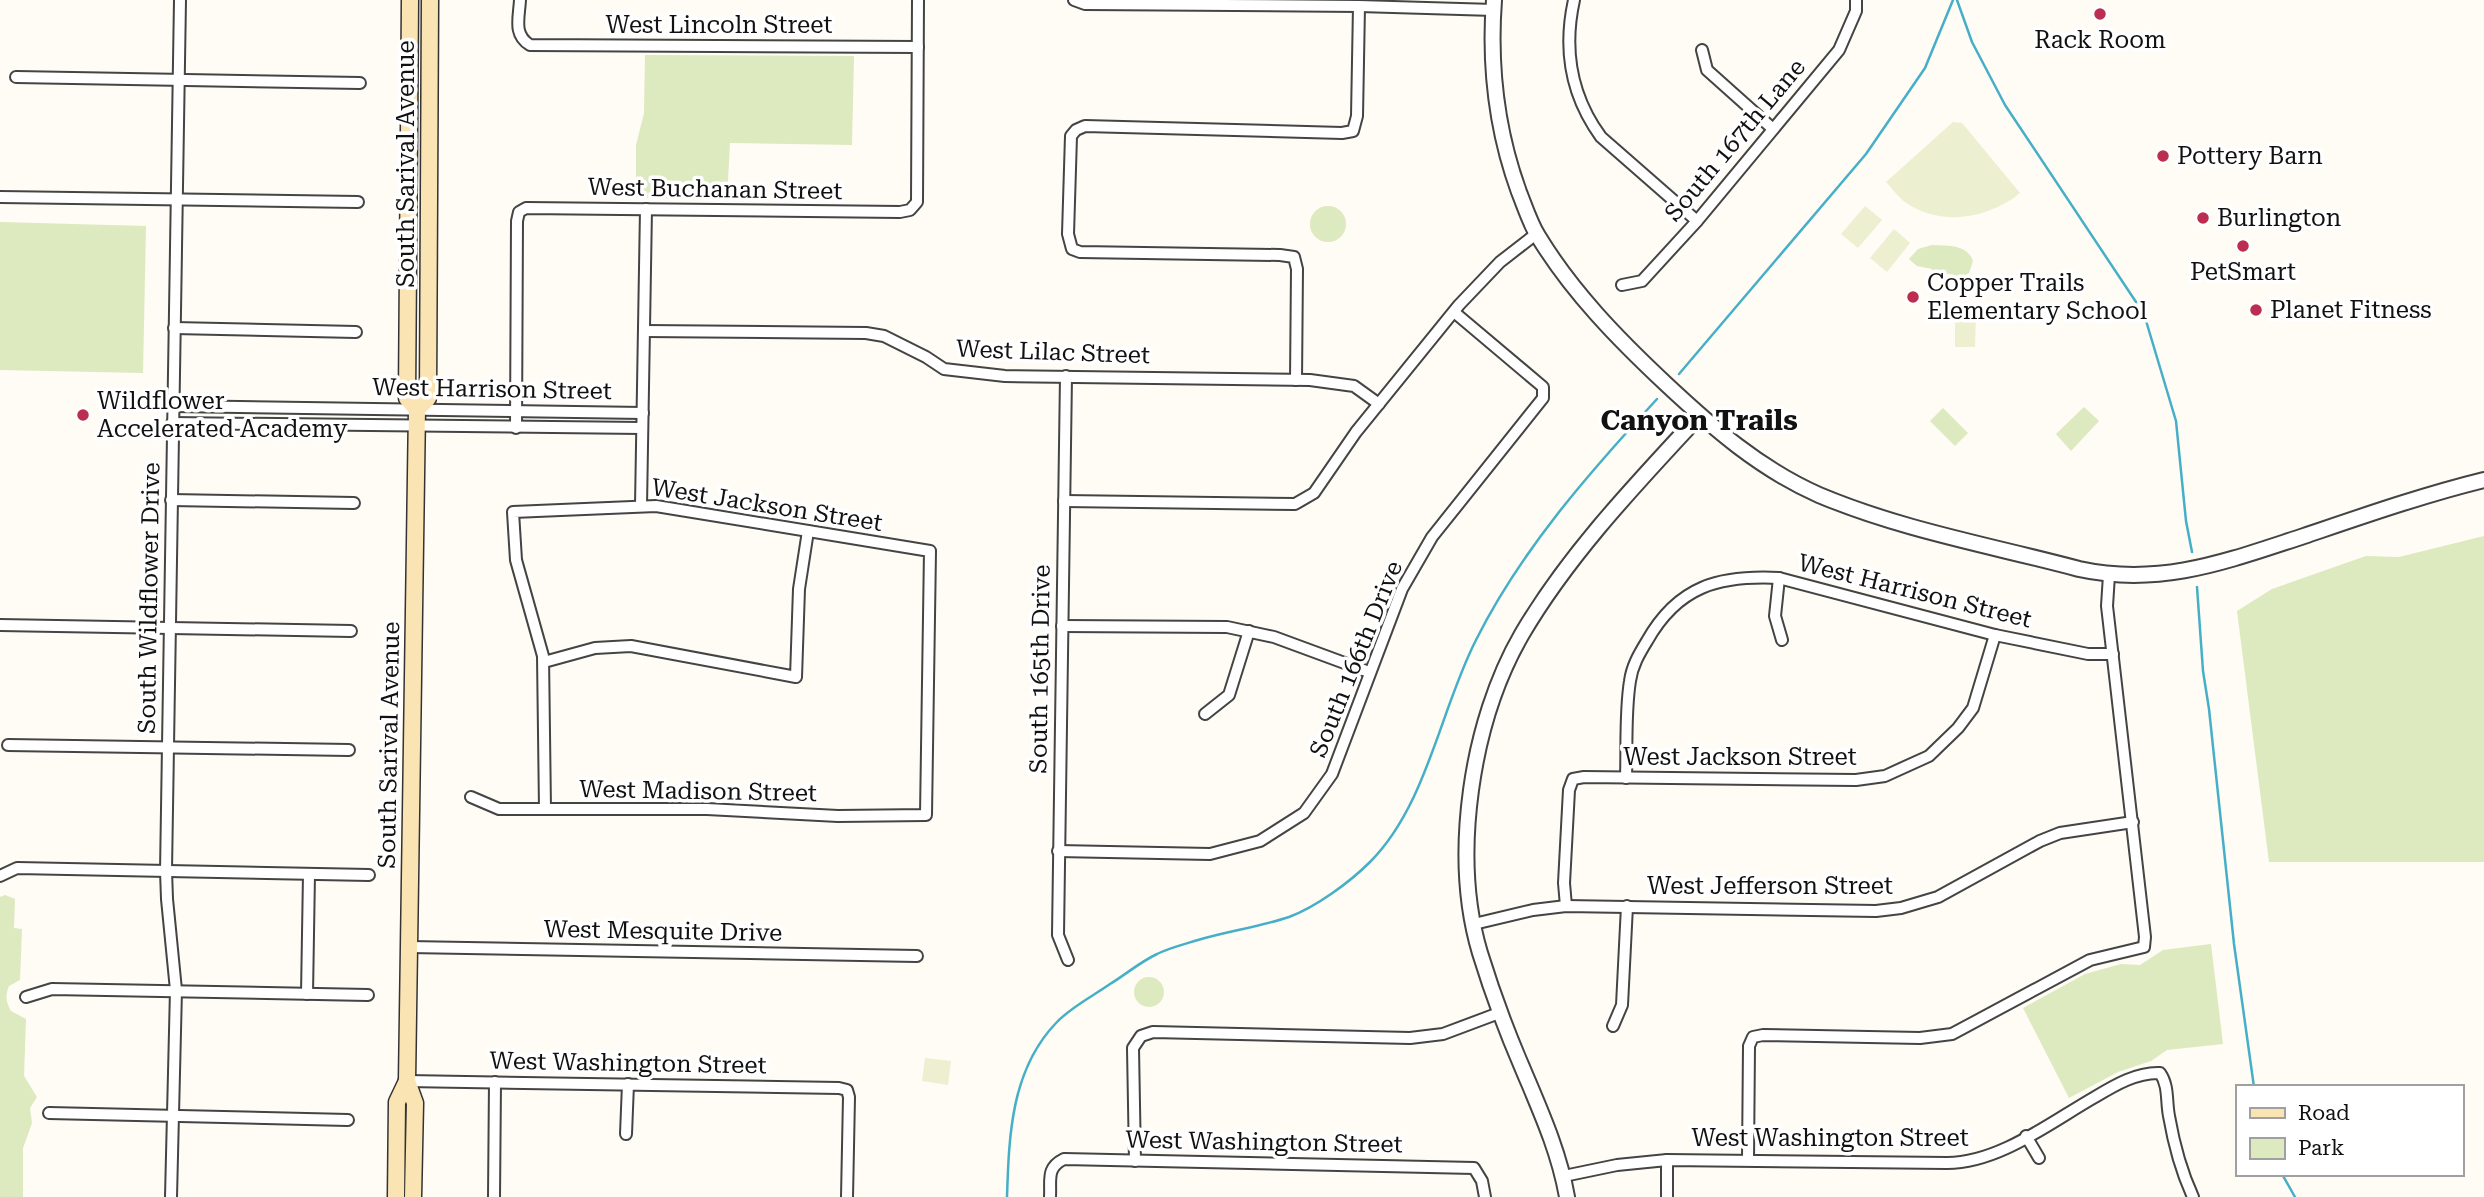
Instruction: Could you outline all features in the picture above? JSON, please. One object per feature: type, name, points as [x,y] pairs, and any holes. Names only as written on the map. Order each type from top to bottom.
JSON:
[{"type":"main road","name":"South Sarival Avenue","points":[[410,0],[407,398],[417,409],[417,428],[407,1081],[415,1103],[414,1197]]},
{"type":"main road","name":"South Sarival Avenue","points":[[417,409],[428,398],[430,0]]},
{"type":"main road","name":"South Sarival Avenue","points":[[396,1197],[397,1102],[407,1081]]},
{"type":"street","name":"South Wildflower Drive","points":[[171,1197],[176,990],[166,871],[180,0]]},
{"type":"street","name":"West Lincoln Street","points":[[520,0],[518,34],[530,45],[918,47]]},
{"type":"street","points":[[918,0],[918,47]]},
{"type":"street","points":[[1574,0],[1569,57],[1578,97],[1590,121],[1601,137],[1697,221]]},
{"type":"street","name":"South 167th Lane","points":[[1622,285],[1643,281],[1697,221],[1839,50],[1856,11],[1856,0]]},
{"type":"street","points":[[1074,1],[1359,6],[1494,5],[1492,60],[1502,134],[1518,188],[1536,234],[1593,311],[1699,416],[1759,462],[1817,494],[1851,507],[1979,543],[2109,575],[2155,575],[2194,569],[2484,480]]},
{"type":"street","points":[[1296,380],[1297,269],[1294,257],[1080,252],[1072,249],[1068,234],[1071,136],[1076,130],[1086,126],[1342,133],[1353,131],[1357,116],[1359,6]]},
{"type":"street","name":"West Buchanan Street","points":[[516,411],[519,212],[526,208],[900,212],[910,209],[917,202],[918,47]]},
{"type":"street","points":[[1702,50],[1707,70],[1773,129]]},
{"type":"street","points":[[16,77],[360,83]]},
{"type":"street","points":[[0,197],[358,202]]},
{"type":"street","points":[[641,506],[646,209]]},
{"type":"street","points":[[1064,501],[1295,504],[1314,492],[1356,432],[1454,312],[1500,262],[1536,234]]},
{"type":"street","name":"South 166th Drive","points":[[1058,850],[1210,854],[1260,841],[1304,813],[1332,774],[1402,589],[1432,537],[1543,398],[1544,387],[1454,312]]},
{"type":"street","points":[[174,328],[356,332]]},
{"type":"street","name":"West Lilac Street","points":[[645,331],[866,333],[884,336],[944,369],[1004,376],[1296,380],[1354,386],[1379,404]]},
{"type":"street","name":"South 165th Drive","points":[[1066,376],[1058,935],[1068,960]]},
{"type":"street","name":"West Harrison Street","points":[[173,406],[643,412]]},
{"type":"street","points":[[516,411],[516,428]]},
{"type":"street","points":[[1567,1197],[1555,1145],[1499,1013],[1479,949],[1468,883],[1467,846],[1473,778],[1490,709],[1520,637],[1539,606],[1589,541],[1699,416]]},
{"type":"street","name":"West Harrison Street","points":[[172,423],[417,428],[642,428]]},
{"type":"street","points":[[171,499],[354,503]]},
{"type":"street","name":"West Jackson Street","points":[[544,662],[516,560],[513,512],[656,506],[930,551],[926,815]]},
{"type":"street","points":[[545,809],[544,662],[595,648],[631,646],[796,677],[799,589],[808,531]]},
{"type":"street","points":[[1748,1159],[1749,1046],[1753,1037],[1920,1038],[1952,1034],[2090,960],[2144,947],[2133,822],[2107,606],[2109,575]]},
{"type":"street","name":"West Harrison Street","points":[[1626,778],[1628,697],[1633,666],[1666,613],[1706,585],[1744,576],[1779,578],[1995,635],[2088,654],[2113,654]]},
{"type":"street","points":[[1779,578],[1775,616],[1782,640]]},
{"type":"street","points":[[0,625],[351,631]]},
{"type":"street","points":[[1062,626],[1227,627],[1274,638],[1369,672]]},
{"type":"street","points":[[1205,714],[1229,695],[1249,631]]},
{"type":"street","name":"West Jackson Street","points":[[1566,906],[1564,883],[1569,790],[1573,779],[1856,780],[1885,776],[1929,756],[1958,728],[1973,708],[1995,635]]},
{"type":"street","points":[[8,744],[349,750]]},
{"type":"street","name":"West Madison Street","points":[[471,797],[499,809],[707,809],[838,816],[926,815]]},
{"type":"street","name":"West Jefferson Street","points":[[1474,924],[1533,910],[1566,906],[1877,911],[1901,908],[1938,897],[2040,841],[2060,834],[2133,822]]},
{"type":"street","points":[[0,876],[17,867],[369,876]]},
{"type":"street","points":[[307,994],[309,874]]},
{"type":"street","points":[[1613,1026],[1622,1005],[1627,906]]},
{"type":"street","name":"West Mesquite Drive","points":[[409,947],[917,956]]},
{"type":"street","points":[[26,997],[52,989],[368,995]]},
{"type":"street","points":[[1135,1161],[1133,1048],[1140,1036],[1153,1032],[1410,1038],[1443,1034],[1499,1013]]},
{"type":"street","name":"West Washington Street","points":[[1563,1176],[1617,1165],[1667,1160],[1956,1163],[1993,1155],[2113,1086],[2148,1073],[2161,1073],[2166,1083],[2175,1148],[2193,1197]]},
{"type":"street","name":"West Washington Street","points":[[407,1081],[839,1088],[846,1090],[849,1097],[847,1197]]},
{"type":"street","points":[[494,1197],[495,1082]]},
{"type":"street","points":[[626,1134],[628,1084]]},
{"type":"street","points":[[49,1113],[348,1120]]},
{"type":"street","points":[[2026,1136],[2039,1158]]},
{"type":"street","name":"West Washington Street","points":[[1050,1197],[1051,1171],[1054,1164],[1064,1159],[1474,1168],[1482,1181],[1485,1197]]},
{"type":"street","points":[[1667,1160],[1667,1197]]},
{"type":"green space","points":[[645,55],[854,56],[852,145],[730,143],[727,199],[636,198],[636,145],[644,113]]},
{"type":"green space","points":[[1953,122],[1962,123],[2020,193],[1993,209],[1964,217],[1933,215],[1919,210],[1897,195],[1886,182]]},
{"type":"green space","points":[[1328,206],[1341,211],[1346,224],[1341,237],[1328,242],[1315,237],[1310,224],[1315,211]]},
{"type":"green space","points":[[1865,206],[1882,220],[1858,248],[1841,234]]},
{"type":"green space","points":[[0,222],[146,226],[143,373],[0,370]]},
{"type":"green space","points":[[1894,229],[1910,243],[1887,272],[1870,258]]},
{"type":"green space","points":[[1932,245],[1956,247],[1966,251],[1973,261],[1969,273],[1962,277],[1940,272],[1933,274],[1932,269],[1917,266],[1909,259],[1918,249]]},
{"type":"green space","points":[[1955,313],[1976,314],[1975,347],[1955,347]]},
{"type":"green space","points":[[2084,407],[2099,421],[2071,451],[2056,434]]},
{"type":"green space","points":[[1943,408],[1968,433],[1955,446],[1930,421]]},
{"type":"green space","points":[[2484,536],[2484,862],[2269,862],[2237,611],[2272,589],[2366,556],[2399,557]]},
{"type":"green space","points":[[5,895],[15,899],[14,928],[22,929],[20,980],[9,986],[7,999],[11,1011],[26,1019],[24,1076],[37,1097],[30,1108],[32,1123],[23,1148],[23,1197],[0,1197],[0,897]]},
{"type":"green space","points":[[2211,944],[2223,1044],[2167,1050],[2151,1061],[2118,1072],[2069,1098],[2023,1008],[2085,974],[2121,964],[2140,965],[2163,950]]},
{"type":"green space","points":[[1149,977],[1160,981],[1164,992],[1160,1003],[1149,1007],[1138,1003],[1134,992],[1138,981]]},
{"type":"green space","points":[[925,1058],[951,1061],[948,1085],[922,1081]]},
{"type":"waterway","points":[[1679,374],[1866,154],[1925,68],[1953,0]]},
{"type":"waterway","points":[[1957,0],[1972,42],[2005,105],[2144,314],[2176,421],[2186,521],[2192,552]]},
{"type":"waterway","points":[[1007,1197],[1015,1104],[1030,1060],[1042,1040],[1069,1011],[1151,957],[1182,945],[1299,913],[1353,878],[1370,862],[1406,813],[1431,756],[1463,667],[1494,607],[1558,514],[1606,455],[1657,399]]},
{"type":"waterway","points":[[2197,587],[2203,671],[2234,944],[2254,1085]]},
{"type":"waterway","points":[[2283,1176],[2295,1197]]},
{"type":"place","name":"Rack Room","points":[[2100,14]]},
{"type":"place","name":"Pottery Barn","points":[[2163,156]]},
{"type":"place","name":"Burlington","points":[[2203,218]]},
{"type":"place","name":"PetSmart","points":[[2243,246]]},
{"type":"place","name":"Copper Trails Elementary School","points":[[1913,297]]},
{"type":"place","name":"Planet Fitness","points":[[2256,310]]},
{"type":"place","name":"Wildflower Accelerated Academy","points":[[83,415]]},
{"type":"district","name":"Canyon Trails","points":[[1699,420]]}]
